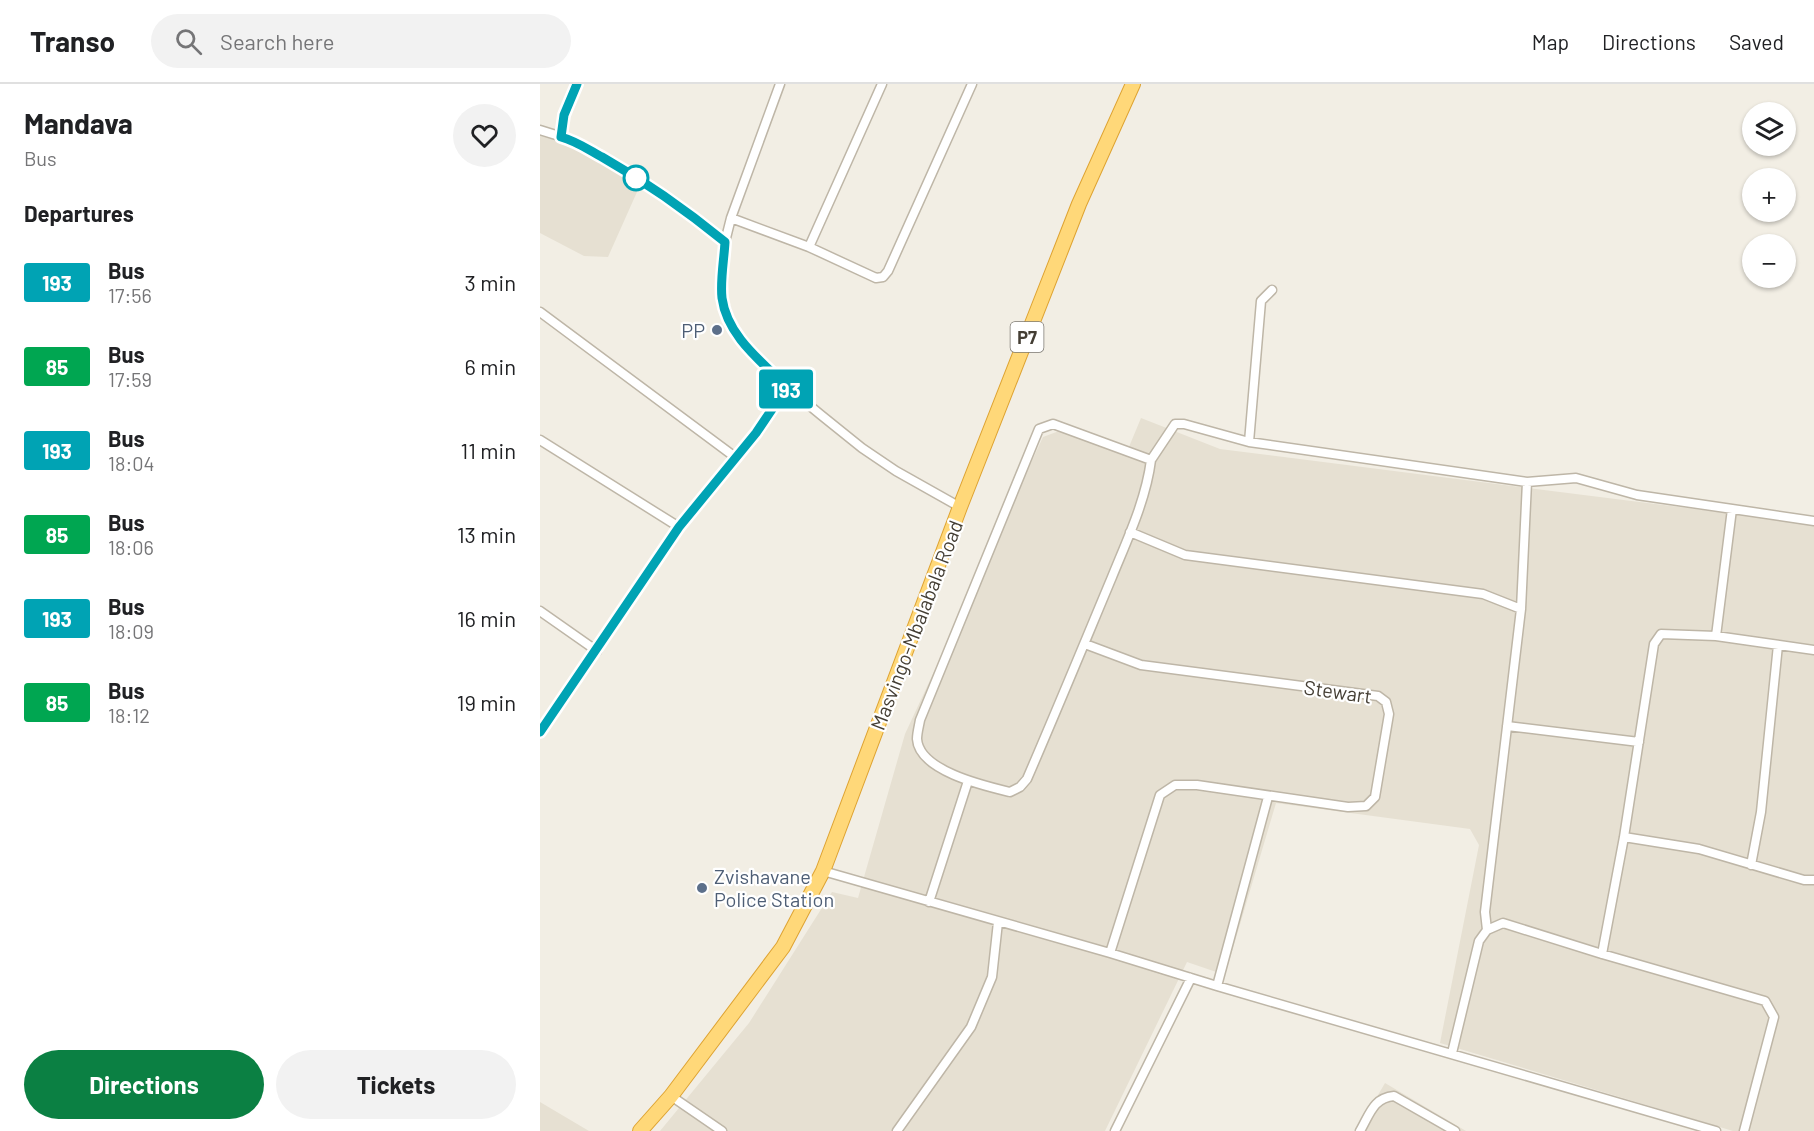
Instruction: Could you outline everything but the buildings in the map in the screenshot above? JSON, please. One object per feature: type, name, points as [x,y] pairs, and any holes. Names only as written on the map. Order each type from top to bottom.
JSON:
[{"type":"highway","name":"Masvingo-Mbalabala Road","points":[[640,1131],[671,1096],[783,947],[823,871],[960,507],[1078,204],[1133,84]]},
{"type":"street","points":[[561,137],[564,115],[577,84]]},
{"type":"street","points":[[780,84],[731,218],[725,242],[722,298],[728,316],[738,337],[787,387],[862,448],[896,471],[960,507]]},
{"type":"street","points":[[809,247],[882,84]]},
{"type":"street","points":[[731,218],[809,247],[876,278],[884,277],[972,84]]},
{"type":"street","points":[[540,130],[572,140],[624,170],[692,215],[725,242]]},
{"type":"street","points":[[1249,442],[1261,301],[1272,290]]},
{"type":"street","points":[[540,312],[735,457]]},
{"type":"street","points":[[540,732],[679,527],[756,433],[787,387]]},
{"type":"street","points":[[1151,460],[1053,424],[1039,429],[920,720],[917,741],[927,760],[968,781],[1010,792],[1020,787],[1027,779],[1130,532],[1149,474],[1151,460],[1175,424],[1184,424],[1249,442],[1527,482],[1576,478],[1637,495],[1814,521]]},
{"type":"street","points":[[540,440],[679,527]]},
{"type":"street","points":[[1487,930],[1485,912],[1521,609],[1527,482]]},
{"type":"street","points":[[1716,636],[1732,509]]},
{"type":"street","points":[[1130,532],[1185,555],[1484,594],[1521,609]]},
{"type":"street","points":[[540,610],[597,651]]},
{"type":"street","points":[[1602,954],[1624,837],[1654,644],[1661,634],[1716,636],[1814,650]]},
{"type":"street","name":"Stewart","points":[[1085,644],[1141,666],[1378,696],[1386,702],[1389,714],[1375,797],[1366,806],[1348,807],[1268,797]]},
{"type":"street","points":[[1751,865],[1761,812],[1778,645]]},
{"type":"street","points":[[1507,726],[1639,742]]},
{"type":"street","points":[[929,902],[968,781]]},
{"type":"street","points":[[1110,952],[1160,795],[1175,785],[1197,786],[1268,797],[1217,986]]},
{"type":"street","points":[[1624,837],[1699,849],[1804,880],[1814,880]]},
{"type":"street","points":[[823,871],[1110,952],[1217,986],[1716,1131]]},
{"type":"street","points":[[897,1131],[971,1027],[992,977],[998,922]]},
{"type":"street","points":[[1452,1053],[1479,941],[1487,930],[1503,923],[1765,1001],[1774,1017],[1744,1131]]},
{"type":"street","points":[[1115,1131],[1191,978]]},
{"type":"street","points":[[671,1096],[722,1131]]},
{"type":"street","points":[[1360,1131],[1376,1103],[1383,1097],[1394,1096],[1450,1130]]},
{"type":"shaded area","points":[[540,131],[641,183],[608,257],[584,256],[540,233]]},
{"type":"shaded area","points":[[1141,418],[1220,449],[1814,524],[1814,1131],[1733,1131],[1440,1043],[1479,845],[1470,829],[1276,803],[1225,975],[1187,962],[1105,1131],[660,1131],[749,1023],[832,892],[858,898],[905,734],[1043,437],[1059,431],[1126,454]]},
{"type":"shaded area","points":[[1385,1083],[1466,1131],[1357,1131]]},
{"type":"shaded area","points":[[540,1102],[589,1131],[540,1131]]},
{"type":"bus line","name":"193","points":[[540,732],[679,527],[756,433],[787,387],[738,337],[728,316],[722,298],[725,242],[692,215],[624,170],[572,140],[561,137],[564,115],[577,84]]},
{"type":"place","name":"PP","points":[[717,330]]},
{"type":"place","name":"Zvishavane Police Station","points":[[702,888]]}]
